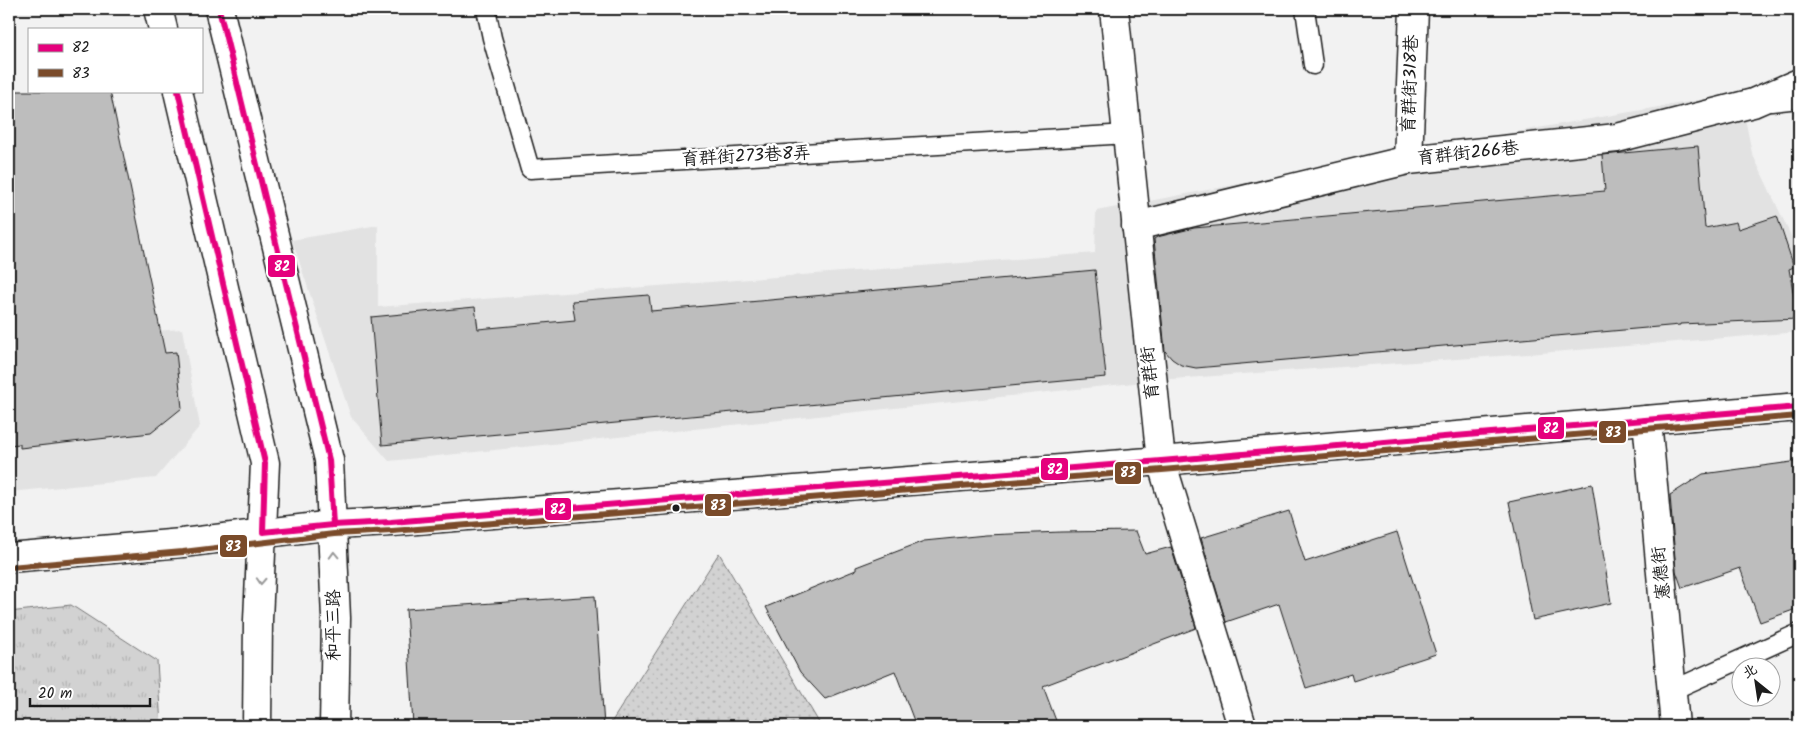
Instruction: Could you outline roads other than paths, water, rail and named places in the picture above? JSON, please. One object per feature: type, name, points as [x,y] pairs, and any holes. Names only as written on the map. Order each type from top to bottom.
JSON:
[{"type":"street","points":[[158,9],[163,28]]},
{"type":"street","name":"和平三路","points":[[219,9],[329,460],[336,618],[334,726]]},
{"type":"street","name":"育群街","points":[[1114,9],[1160,461],[1242,726]]},
{"type":"street","name":"育群街318巷","points":[[1408,160],[1414,9]]},
{"type":"street","name":"育群街266巷","points":[[1136,226],[1408,160],[1617,138],[1753,103],[1799,83]]},
{"type":"street","points":[[178,92],[266,463],[264,532],[258,620],[257,726]]},
{"type":"street","points":[[9,558],[182,543],[333,525],[1160,461],[1799,407]]},
{"type":"street","name":"憲德街","points":[[1647,420],[1675,726]]},
{"type":"lane","name":"育群街273巷8弄","points":[[486,9],[492,38],[530,169],[1128,134]]},
{"type":"lane","points":[[1305,9],[1313,65]]},
{"type":"lane","points":[[1753,103],[1799,100]]},
{"type":"lane","points":[[1673,690],[1799,633]]}]
